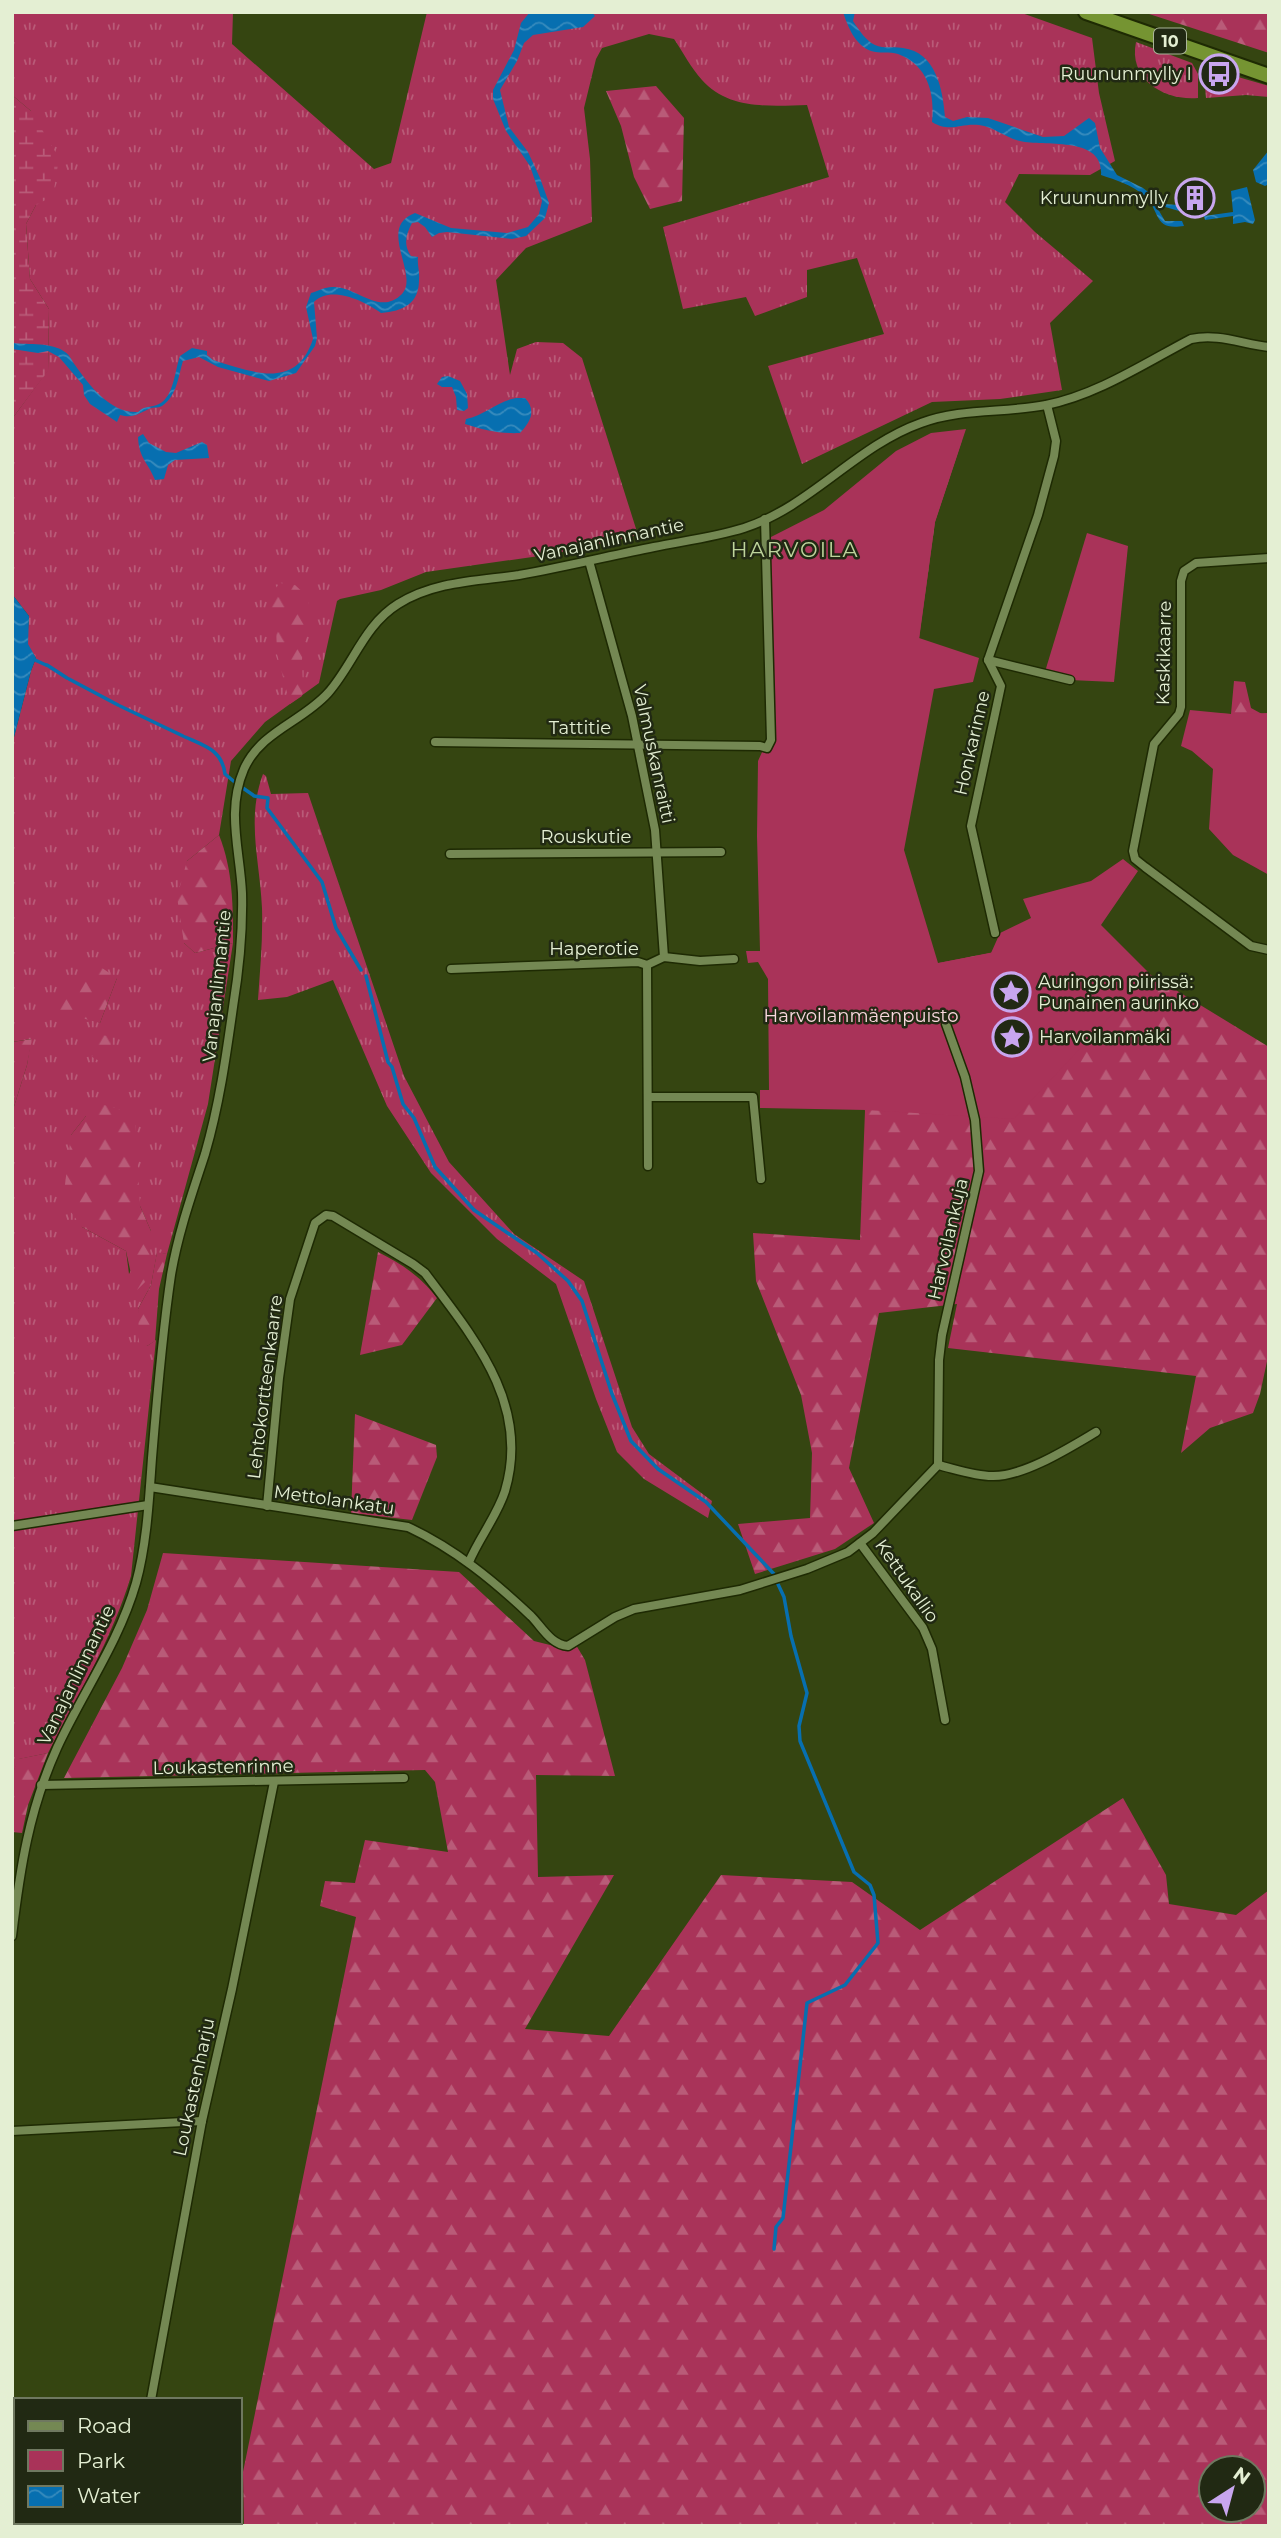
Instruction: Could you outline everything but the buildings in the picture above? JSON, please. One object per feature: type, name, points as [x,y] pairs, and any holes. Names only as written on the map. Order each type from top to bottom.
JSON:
[{"type":"highway","name":"10","points":[[1086,12],[1264,73]]},
{"type":"street","name":"Vanajanlinnantie","points":[[12,1936],[27,1832],[41,1785],[61,1740],[119,1631],[138,1574],[148,1505],[164,1328],[172,1271],[217,1105],[236,986],[242,892],[234,831],[234,800],[244,768],[255,750],[268,737],[326,696],[375,623],[400,602],[430,588],[522,574],[748,527],[795,502],[891,437],[918,424],[943,416],[1047,405],[1087,393],[1191,339],[1219,337],[1251,345],[1269,353]]},
{"type":"street","name":"Vanajanlinnantie","points":[[1251,345],[1269,346]]},
{"type":"street","points":[[1047,405],[1056,441],[1054,456],[1038,515],[988,660],[1070,680]]},
{"type":"street","name":"Tattitie","points":[[435,743],[767,748],[771,740],[765,519]]},
{"type":"street","name":"Kaskikaarre","points":[[1269,558],[1196,563],[1184,571],[1181,582],[1181,707],[1179,715],[1154,744],[1133,852],[1135,859],[1144,867],[1251,946],[1269,950]]},
{"type":"street","name":"Valmuskanraitti","points":[[589,561],[638,744],[657,853],[664,957]]},
{"type":"street","name":"Honkarinne","points":[[988,660],[1001,686],[971,826],[995,933]]},
{"type":"street","name":"Rouskutie","points":[[450,854],[721,852]]},
{"type":"street","name":"Haperotie","points":[[451,969],[579,963],[638,962],[647,965],[664,957],[700,961],[734,959]]},
{"type":"street","points":[[647,965],[648,1166]]},
{"type":"street","name":"Harvoilankuja","points":[[938,1465],[939,1360],[942,1335],[979,1171],[975,1120],[965,1077],[946,1024]]},
{"type":"street","points":[[649,1097],[753,1097],[761,1179]]},
{"type":"street","name":"Lehtokortteenkaarre","points":[[267,1506],[279,1378],[290,1299],[315,1223],[326,1215],[332,1216],[425,1273],[487,1359],[498,1382],[509,1424],[506,1483],[494,1514],[469,1562]]},
{"type":"street","points":[[860,1543],[873,1533],[938,1465],[991,1476],[1008,1474],[1053,1458],[1096,1432]]},
{"type":"street","name":"Mettolankatu","points":[[149,1487],[408,1527],[432,1538],[469,1562],[516,1602],[559,1645],[574,1643],[615,1617],[634,1609],[740,1590],[807,1569],[848,1552],[860,1543]]},
{"type":"street","points":[[12,1526],[148,1505]]},
{"type":"street","name":"Kettukallio","points":[[860,1543],[923,1628],[932,1649],[945,1720]]},
{"type":"street","name":"Loukastenrinne","points":[[41,1785],[404,1778]]},
{"type":"street","name":"Loukastenharju","points":[[150,2398],[202,2121],[274,1782]]},
{"type":"street","points":[[12,2131],[202,2121]]},
{"type":"green space","points":[[12,12],[233,12],[232,44],[374,169],[391,163],[427,12],[1019,12],[1092,38],[1099,93],[1115,161],[1090,175],[1019,174],[1005,202],[1035,232],[1093,281],[1050,323],[1062,390],[1000,399],[932,402],[802,464],[768,366],[884,334],[857,258],[807,270],[807,297],[755,316],[746,297],[683,309],[663,227],[829,177],[807,105],[751,104],[724,97],[702,80],[674,39],[649,34],[602,48],[596,59],[584,108],[590,159],[592,222],[526,248],[496,280],[510,375],[517,349],[536,342],[563,343],[582,358],[638,535],[553,554],[426,572],[381,590],[340,599],[337,601],[319,683],[265,722],[231,761],[219,835],[187,861],[184,943],[195,953],[233,943],[208,1104],[167,1254],[157,1253],[151,1285],[138,1309],[147,1346],[156,1340],[131,1576],[104,1644],[48,1753],[19,1759],[12,1775],[12,1113],[27,1065],[31,1039],[12,1042],[12,745],[36,658],[27,644],[29,616],[12,594],[12,419],[48,370],[49,309],[30,279],[26,224],[36,205],[31,111],[12,95]],"holes":[[[117,978],[100,1023],[79,1010]],[[86,1116],[140,1206],[151,1231],[129,1274],[126,1251],[82,1227],[71,1135]]]},
{"type":"green space","points":[[1143,12],[1269,12],[1269,53]]},
{"type":"green space","points":[[1136,42],[1192,63],[1198,74],[1198,98],[1173,96],[1162,92],[1143,77],[1135,55]]},
{"type":"green space","points":[[1206,74],[1220,78],[1238,77],[1269,86],[1269,97],[1246,95],[1206,98]]},
{"type":"green space","points":[[656,86],[684,118],[682,201],[650,209],[634,177],[621,126],[606,91]]},
{"type":"green space","points":[[12,95],[31,111],[59,158],[53,196],[36,205],[26,224],[30,279],[49,309],[48,371],[12,419]]},
{"type":"green space","name":"Harvoilanmäenpuisto","points":[[966,429],[935,522],[919,638],[979,658],[973,682],[934,689],[904,850],[938,963],[991,953],[1000,933],[1031,918],[1023,899],[1091,881],[1123,859],[1138,871],[1101,925],[1150,974],[1014,1119],[866,1110],[760,1108],[760,1090],[769,1090],[768,979],[758,962],[748,963],[746,951],[760,951],[758,761],[763,750],[770,753],[775,739],[769,538],[824,510],[896,451],[931,433]]},
{"type":"green space","points":[[962,440],[935,522],[891,846],[924,966],[1084,934],[1269,1047],[1269,1352],[1253,1413],[1210,1428],[1181,1453],[1196,1376],[948,1348],[957,1304],[879,1313],[849,1468],[874,1523],[835,1549],[755,1574],[738,1524],[810,1518],[812,1453],[801,1395],[756,1281],[753,1233],[860,1240],[865,1111],[775,537]]},
{"type":"green space","points":[[1087,533],[1128,546],[1114,682],[1070,680],[1044,675]]},
{"type":"green space","points":[[280,583],[295,585],[309,598],[302,659],[303,691],[302,696],[290,704],[277,654],[276,625],[266,611],[270,595]]},
{"type":"green space","points":[[1234,681],[1245,682],[1251,708],[1262,714],[1267,723],[1211,713],[1231,714]]},
{"type":"green space","points":[[1190,710],[1231,714],[1269,713],[1269,875],[1233,855],[1209,829],[1213,769],[1192,751],[1181,746]]},
{"type":"green space","points":[[263,774],[271,794],[308,793],[404,1076],[449,1162],[514,1234],[584,1281],[632,1427],[649,1454],[712,1501],[708,1518],[644,1479],[617,1452],[556,1284],[497,1239],[431,1173],[387,1106],[333,980],[287,997],[258,1000],[262,908],[255,841],[255,808]]},
{"type":"green space","points":[[219,835],[230,875],[233,943],[195,953],[184,943],[177,897],[187,861]]},
{"type":"green space","points":[[99,966],[117,978],[100,1023],[53,1010],[57,993],[68,981]]},
{"type":"green space","points":[[101,1035],[109,1036],[114,1056],[105,1064],[92,1057],[94,1045]]},
{"type":"green space","points":[[32,1039],[27,1065],[12,1113],[12,1042]]},
{"type":"green space","points":[[98,1103],[135,1114],[140,1206],[151,1231],[149,1278],[135,1292],[126,1251],[82,1227],[63,1201],[71,1135],[86,1116],[90,1106]]},
{"type":"green space","points":[[157,1252],[167,1254],[159,1289],[155,1341],[147,1346],[139,1342],[138,1309],[151,1285]]},
{"type":"green space","points":[[378,1252],[410,1271],[437,1298],[402,1345],[360,1355]]},
{"type":"green space","points":[[355,1414],[436,1445],[437,1457],[412,1520],[351,1513]]},
{"type":"green space","points":[[163,1553],[459,1572],[534,1641],[562,1648],[576,1645],[585,1660],[615,1776],[536,1775],[538,1877],[614,1875],[525,2029],[609,2036],[721,1875],[852,1882],[920,1930],[1123,1798],[1166,1875],[1169,1904],[1236,1915],[1269,1890],[1269,2526],[244,2526],[243,2472],[356,1917],[320,1906],[325,1881],[355,1883],[365,1840],[448,1852],[435,1782],[425,1770],[64,1778],[122,1668],[147,1610]]},
{"type":"green space","points":[[48,1753],[28,1805],[22,1833],[12,1832],[12,1775],[18,1759]]},
{"type":"water","points":[[530,12],[592,12],[595,16],[583,27],[533,35],[524,43],[500,90],[509,127],[528,152],[549,203],[545,218],[526,236],[512,239],[447,232],[432,237],[418,222],[412,223],[406,244],[411,256],[418,257],[419,277],[416,295],[408,305],[381,313],[348,297],[321,297],[314,302],[317,338],[315,346],[296,373],[269,381],[218,367],[199,357],[183,361],[176,386],[167,402],[161,407],[151,408],[133,416],[120,415],[117,422],[90,404],[84,395],[83,385],[59,357],[48,351],[38,353],[12,349],[12,343],[47,345],[60,349],[102,397],[119,408],[138,412],[164,400],[171,389],[180,356],[192,348],[207,351],[207,355],[213,360],[257,372],[284,372],[296,366],[313,339],[306,307],[311,293],[329,287],[341,288],[385,302],[402,294],[406,286],[406,275],[398,240],[399,229],[404,220],[415,213],[451,228],[507,233],[528,227],[539,214],[542,201],[530,166],[506,131],[493,99],[493,90],[514,50],[521,23]]},
{"type":"water","points":[[843,12],[855,12],[853,21],[875,45],[903,48],[923,57],[930,64],[940,84],[945,117],[953,121],[967,117],[988,118],[1043,137],[1064,136],[1089,118],[1095,123],[1100,148],[1117,175],[1143,188],[1164,204],[1178,205],[1179,211],[1155,204],[1165,221],[1182,221],[1184,226],[1174,227],[1162,223],[1145,196],[1129,186],[1101,175],[1099,162],[1083,148],[1020,141],[979,125],[944,127],[932,122],[932,101],[923,73],[916,65],[898,54],[874,52],[865,48],[853,35]]},
{"type":"water","points":[[1269,150],[1269,184],[1265,186],[1256,182],[1253,170]]},
{"type":"water","points":[[1247,187],[1255,220],[1253,224],[1233,224],[1233,216],[1205,220],[1204,216],[1233,212],[1231,191]]},
{"type":"water","points":[[448,376],[460,381],[467,394],[468,408],[464,411],[457,410],[452,387],[437,384],[442,377]]},
{"type":"water","points":[[516,398],[525,398],[531,407],[529,421],[520,433],[492,431],[465,424],[466,419]]},
{"type":"water","points":[[143,434],[149,443],[166,452],[176,453],[202,442],[207,445],[209,458],[175,460],[168,465],[164,479],[155,480],[140,450],[138,437]]},
{"type":"water","points":[[12,594],[29,616],[28,644],[36,658],[12,745]]},
{"type":"waterway","points":[[35,660],[46,665]]},
{"type":"waterway","points":[[47,665],[67,678]]},
{"type":"waterway","points":[[69,679],[118,705]]},
{"type":"waterway","points":[[120,706],[183,736]]},
{"type":"waterway","points":[[185,737],[206,746],[216,754],[225,774],[237,784]]},
{"type":"waterway","points":[[240,786],[253,795]]},
{"type":"waterway","points":[[254,796],[268,798],[267,808],[322,882],[336,928],[361,970]]},
{"type":"waterway","points":[[366,976],[388,1062],[403,1104],[414,1118],[435,1167],[474,1210]]},
{"type":"waterway","points":[[474,1210],[537,1253],[568,1281],[582,1301],[612,1394],[631,1441],[658,1469],[706,1502],[774,1574]]},
{"type":"waterway","points":[[774,2249],[776,2227],[783,2218],[807,2003],[845,1985],[878,1943],[874,1895],[870,1885],[854,1872],[800,1741],[799,1726],[807,1693],[791,1636],[784,1597],[777,1582]]},
{"type":"place","name":"Ruununmylly I","points":[[1219,74]]},
{"type":"place","name":"Kruununmylly","points":[[1195,198]]},
{"type":"place","name":"Auringon piirissä: Punainen aurinko","points":[[1011,992]]},
{"type":"place","name":"Harvoilanmäki","points":[[1012,1037]]},
{"type":"district","name":"HARVOILA","points":[[795,549]]}]
